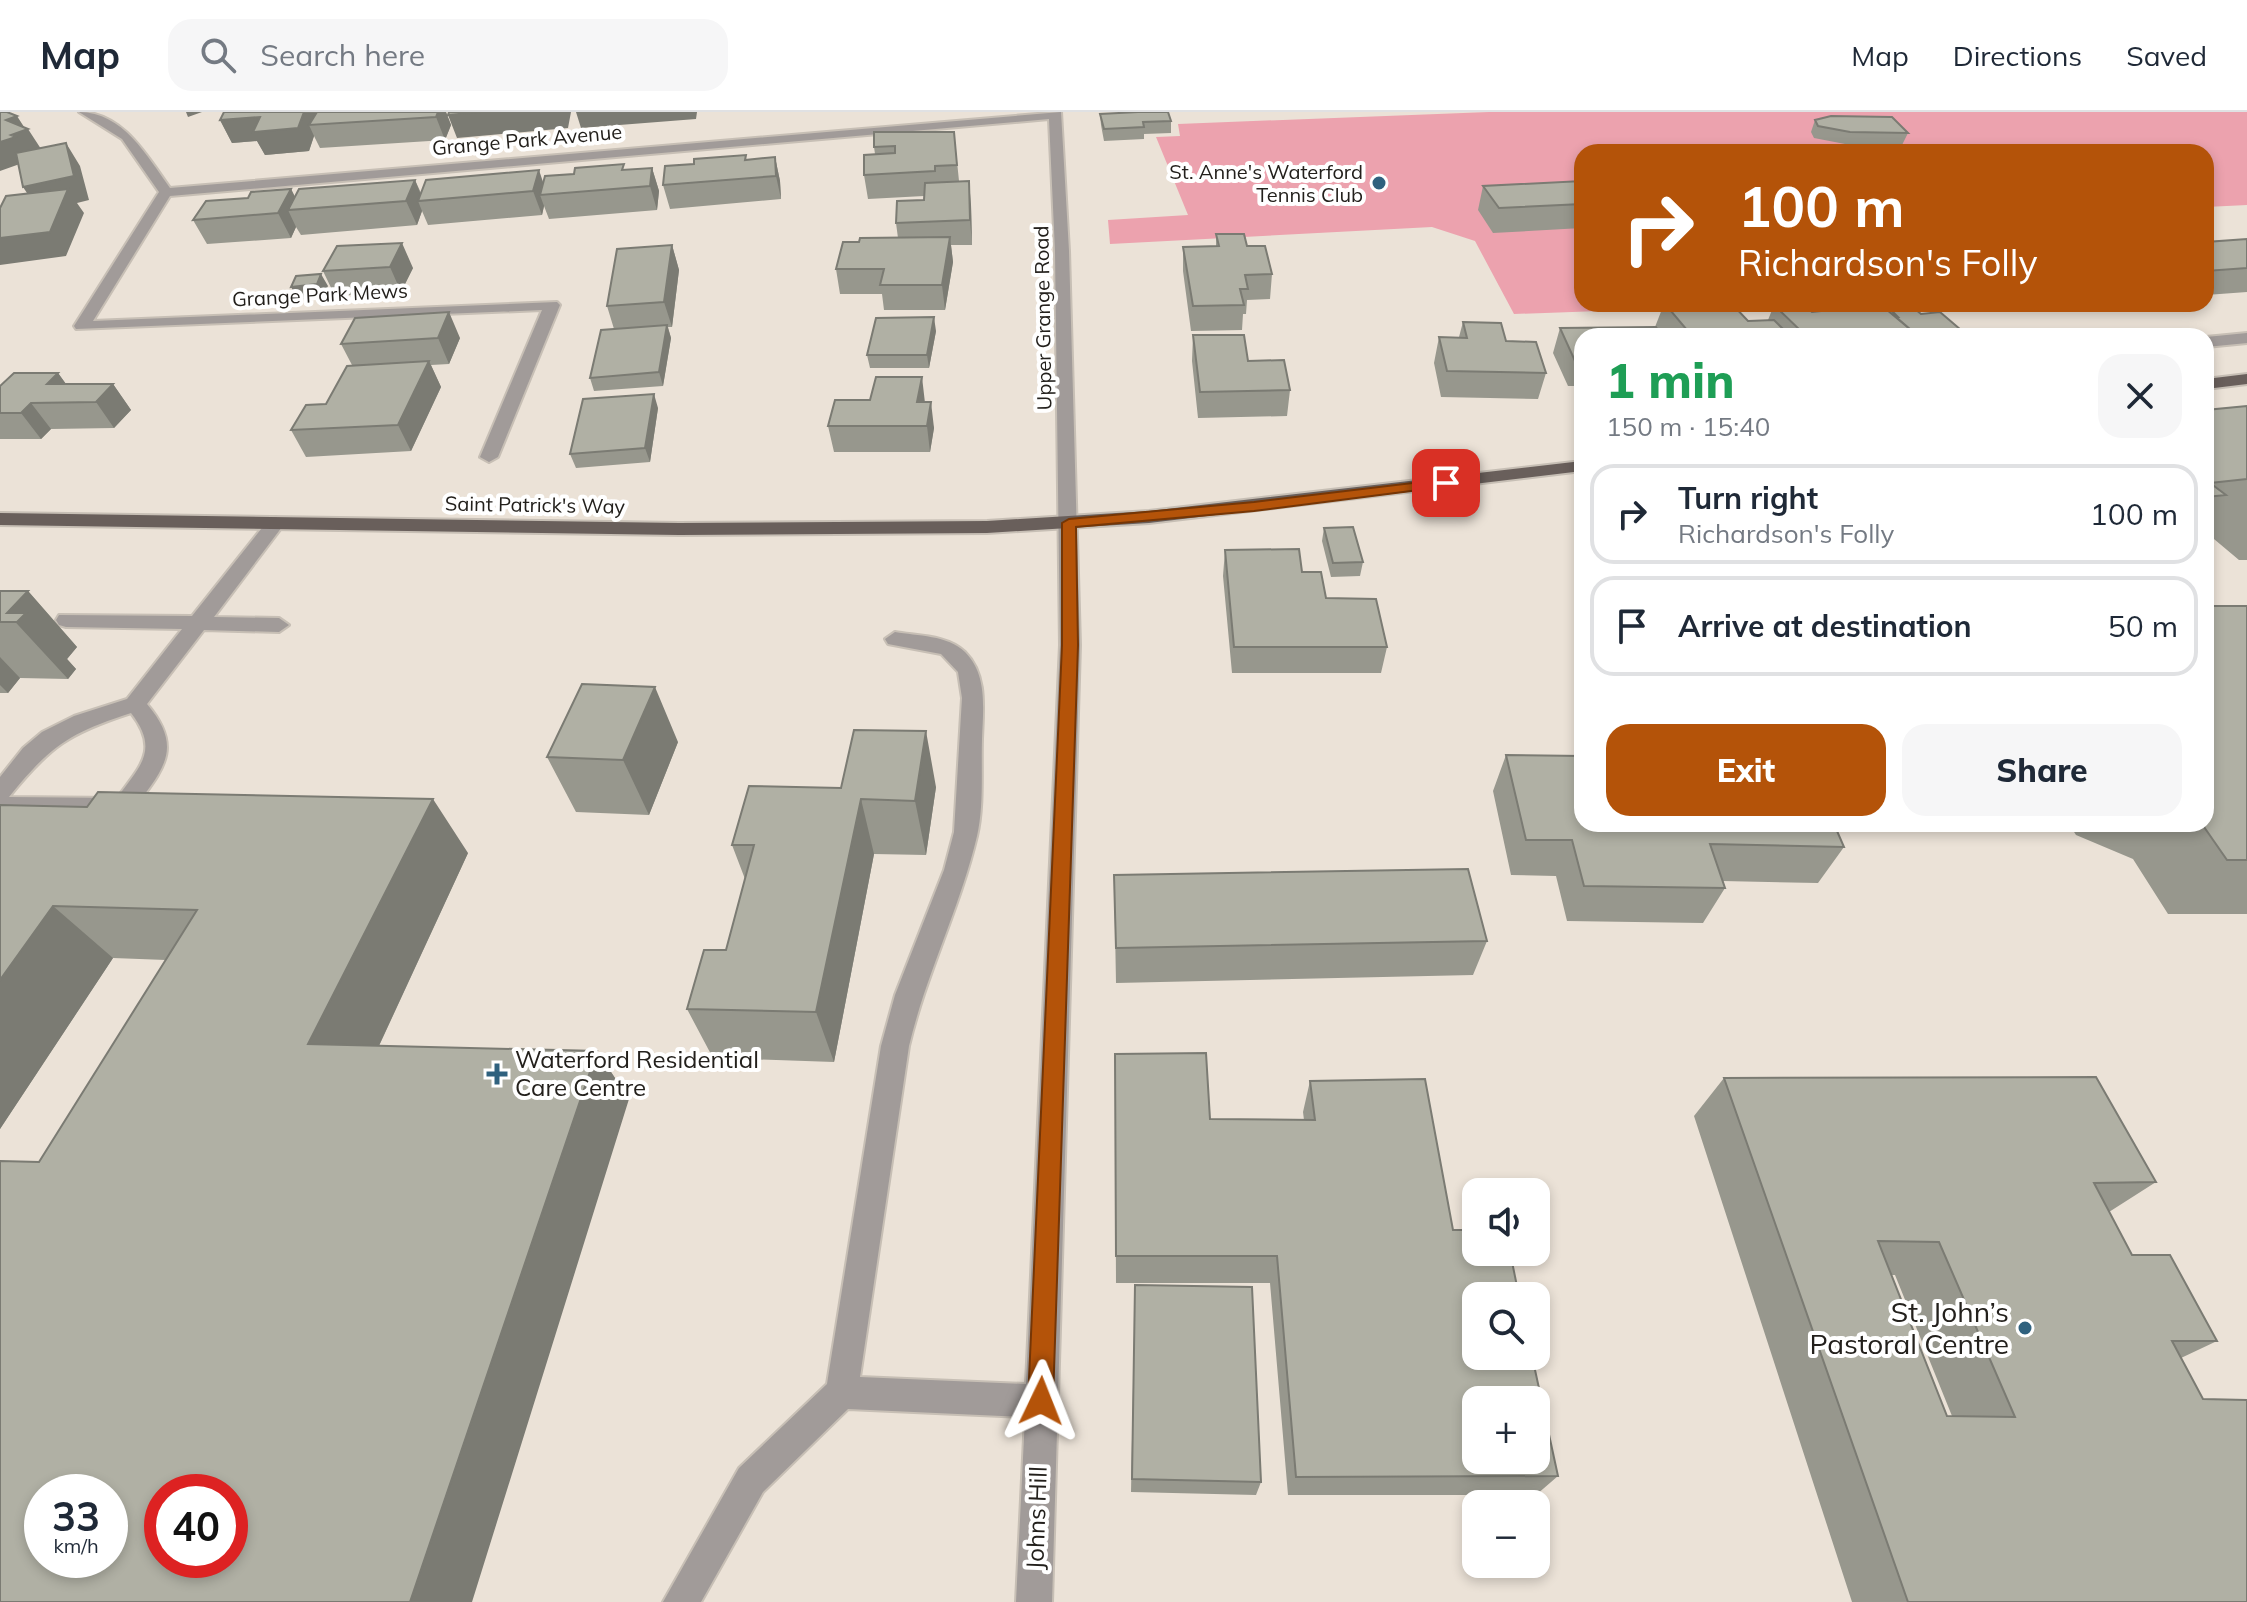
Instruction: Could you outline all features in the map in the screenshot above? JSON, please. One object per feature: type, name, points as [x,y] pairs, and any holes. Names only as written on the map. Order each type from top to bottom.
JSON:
[{"type":"main road","points":[[2214,383],[2247,379]]},
{"type":"main road","name":"Saint Patrick's Way","points":[[0,519],[790,530],[1069,523],[1254,506],[1574,467]]},
{"type":"street","points":[[85,112],[126,136],[166,192]]},
{"type":"street","name":"Grange Park Avenue","points":[[166,192],[1055,113]]},
{"type":"street","name":"Upper Grange Road","points":[[1055,113],[1069,523]]},
{"type":"street","name":"Grange Park Mews","points":[[166,192],[82,326],[552,305],[489,457]]},
{"type":"street","points":[[2214,341],[2247,338]]},
{"type":"street","points":[[0,793],[31,754],[50,738],[82,721],[135,704],[276,523]]},
{"type":"street","name":"Johns Hill","points":[[1034,1602],[1070,645],[1069,523]]},
{"type":"street","points":[[66,620],[279,625]]},
{"type":"street","points":[[681,1602],[751,1480],[842,1392],[895,1046],[908,995],[947,895],[966,832],[973,698],[968,672],[959,658],[947,648],[895,639]]},
{"type":"street","points":[[0,806],[123,807],[157,758],[160,741],[154,724],[135,704]]},
{"type":"street","points":[[842,1392],[1041,1401]]},
{"type":"shaded area","name":"St. Anne's Waterford Tennis Club","points":[[1489,112],[2247,112],[2247,205],[2214,207],[2214,144],[1574,144],[1574,312],[1514,314],[1475,241],[1432,227],[1110,244],[1108,220],[1188,215],[1156,137],[1180,136],[1178,124]]},
{"type":"building","points":[[0,112],[17,116],[6,120],[28,129],[0,142]]},
{"type":"building","points":[[224,112],[304,112],[298,128],[253,132],[260,117],[220,120]]},
{"type":"building","points":[[317,112],[438,112],[436,117],[309,125]]},
{"type":"building","points":[[449,112],[481,112],[448,115]]},
{"type":"building","points":[[1168,112],[1171,121],[1143,122],[1144,127],[1104,129],[1100,114]]},
{"type":"building","points":[[1831,116],[1892,117],[1908,133],[1850,132],[1818,126],[1815,120]]},
{"type":"building","points":[[874,132],[954,132],[957,165],[935,166],[935,171],[864,175],[864,155],[895,153],[895,146],[874,147]]},
{"type":"building","points":[[66,143],[74,176],[23,187],[16,153]]},
{"type":"building","points":[[746,155],[745,160],[775,157],[776,176],[663,185],[665,166],[694,164],[694,159]]},
{"type":"building","points":[[624,164],[622,170],[652,168],[650,186],[540,195],[545,176],[574,174],[575,168]]},
{"type":"building","points":[[539,170],[533,191],[418,201],[426,180]]},
{"type":"building","points":[[415,180],[406,201],[288,210],[299,189]]},
{"type":"building","points":[[969,181],[970,220],[896,223],[897,201],[924,200],[925,183]]},
{"type":"building","points":[[1574,181],[1574,204],[1499,208],[1483,186]]},
{"type":"building","points":[[68,189],[50,232],[0,238],[0,208],[6,196]]},
{"type":"building","points":[[291,189],[278,213],[193,220],[206,201],[248,198],[251,192]]},
{"type":"building","points":[[1216,234],[1244,234],[1247,246],[1265,246],[1272,274],[1245,275],[1248,289],[1240,289],[1244,305],[1193,306],[1183,247],[1219,246]]},
{"type":"building","points":[[950,237],[942,285],[880,285],[884,269],[836,269],[843,242],[859,242],[860,238]]},
{"type":"building","points":[[2247,239],[2247,268],[2214,270],[2214,241]]},
{"type":"building","points":[[402,243],[390,267],[323,271],[337,246]]},
{"type":"building","points":[[672,245],[664,302],[607,306],[617,249]]},
{"type":"building","points":[[321,274],[317,284],[291,287],[296,276]]},
{"type":"building","points":[[449,312],[438,338],[341,344],[355,318]]},
{"type":"building","points":[[1672,312],[1740,312],[1748,321],[1774,320],[1782,328],[1685,328]]},
{"type":"building","points":[[1781,312],[1890,312],[1908,328],[1798,328]]},
{"type":"building","points":[[1893,312],[1940,312],[1959,328],[1909,328]]},
{"type":"building","points":[[934,317],[927,355],[867,355],[876,318]]},
{"type":"building","points":[[1463,322],[1501,323],[1506,341],[1536,342],[1546,373],[1447,371],[1439,337],[1467,338]]},
{"type":"building","points":[[667,325],[659,372],[590,378],[601,330]]},
{"type":"building","points":[[1656,327],[1657,328],[1574,328],[1574,359],[1560,328]]},
{"type":"building","points":[[1193,335],[1244,335],[1248,361],[1284,360],[1290,390],[1200,392]]},
{"type":"building","points":[[429,361],[398,425],[291,430],[306,405],[326,404],[347,366]]},
{"type":"building","points":[[14,373],[58,373],[47,384],[113,384],[96,402],[31,403],[21,413],[0,413],[0,386]]},
{"type":"building","points":[[876,377],[922,377],[917,402],[931,402],[927,426],[828,426],[835,400],[870,400]]},
{"type":"building","points":[[654,394],[645,448],[570,454],[583,399]]},
{"type":"building","points":[[2247,406],[2247,479],[2214,483],[2214,409]]},
{"type":"building","points":[[2214,486],[2226,495],[2214,496]]},
{"type":"building","points":[[1353,527],[1363,562],[1333,563],[1324,528]]},
{"type":"building","points":[[1299,549],[1302,572],[1321,572],[1326,598],[1376,599],[1387,647],[1234,647],[1225,550]]},
{"type":"building","points":[[0,591],[28,591],[7,613],[26,613],[17,622],[0,622]]},
{"type":"building","points":[[2214,606],[2247,606],[2247,860],[2227,860],[2208,832],[2214,832]]},
{"type":"building","points":[[582,684],[655,687],[623,760],[547,757]]},
{"type":"building","points":[[854,730],[926,731],[915,801],[861,799],[816,1012],[687,1009],[704,950],[726,950],[754,845],[732,845],[749,786],[841,788]]},
{"type":"building","points":[[1506,755],[1574,756],[1574,832],[1837,832],[1844,847],[1710,844],[1725,888],[1584,886],[1572,840],[1526,840]]},
{"type":"building","points":[[98,792],[433,799],[308,1044],[597,1051],[410,1602],[0,1602],[0,1161],[39,1162],[197,910],[53,906],[0,980],[0,805],[87,807]]},
{"type":"building","points":[[1468,869],[1487,941],[1116,948],[1114,875]]},
{"type":"building","points":[[1206,1053],[1210,1119],[1315,1120],[1310,1081],[1425,1079],[1453,1230],[1462,1230],[1462,1266],[1513,1266],[1516,1282],[1462,1282],[1462,1370],[1535,1370],[1538,1386],[1462,1386],[1462,1474],[1550,1474],[1550,1439],[1558,1476],[1296,1477],[1277,1256],[1116,1256],[1115,1054]]},
{"type":"building","name":"St. John’s Pastoral Centre","points":[[2096,1077],[2156,1182],[2094,1183],[2132,1255],[2170,1255],[2217,1341],[2172,1341],[2203,1399],[2247,1400],[2247,1602],[1908,1602],[1724,1078]],"holes":[[[1878,1241],[1939,1242],[2015,1417],[1947,1416]]]},
{"type":"building","points":[[1135,1285],[1252,1287],[1261,1482],[1132,1479]]},
{"type":"place","name":"St. Anne's Waterford Tennis Club","points":[[1379,183]]},
{"type":"place","name":"Waterford Residential Care Centre","points":[[497,1074]]},
{"type":"place","name":"St. John’s Pastoral Centre","points":[[2025,1328]]},
{"type":"route","points":[[1041,1401],[1070,645],[1069,523],[1254,506],[1446,483]]}]
